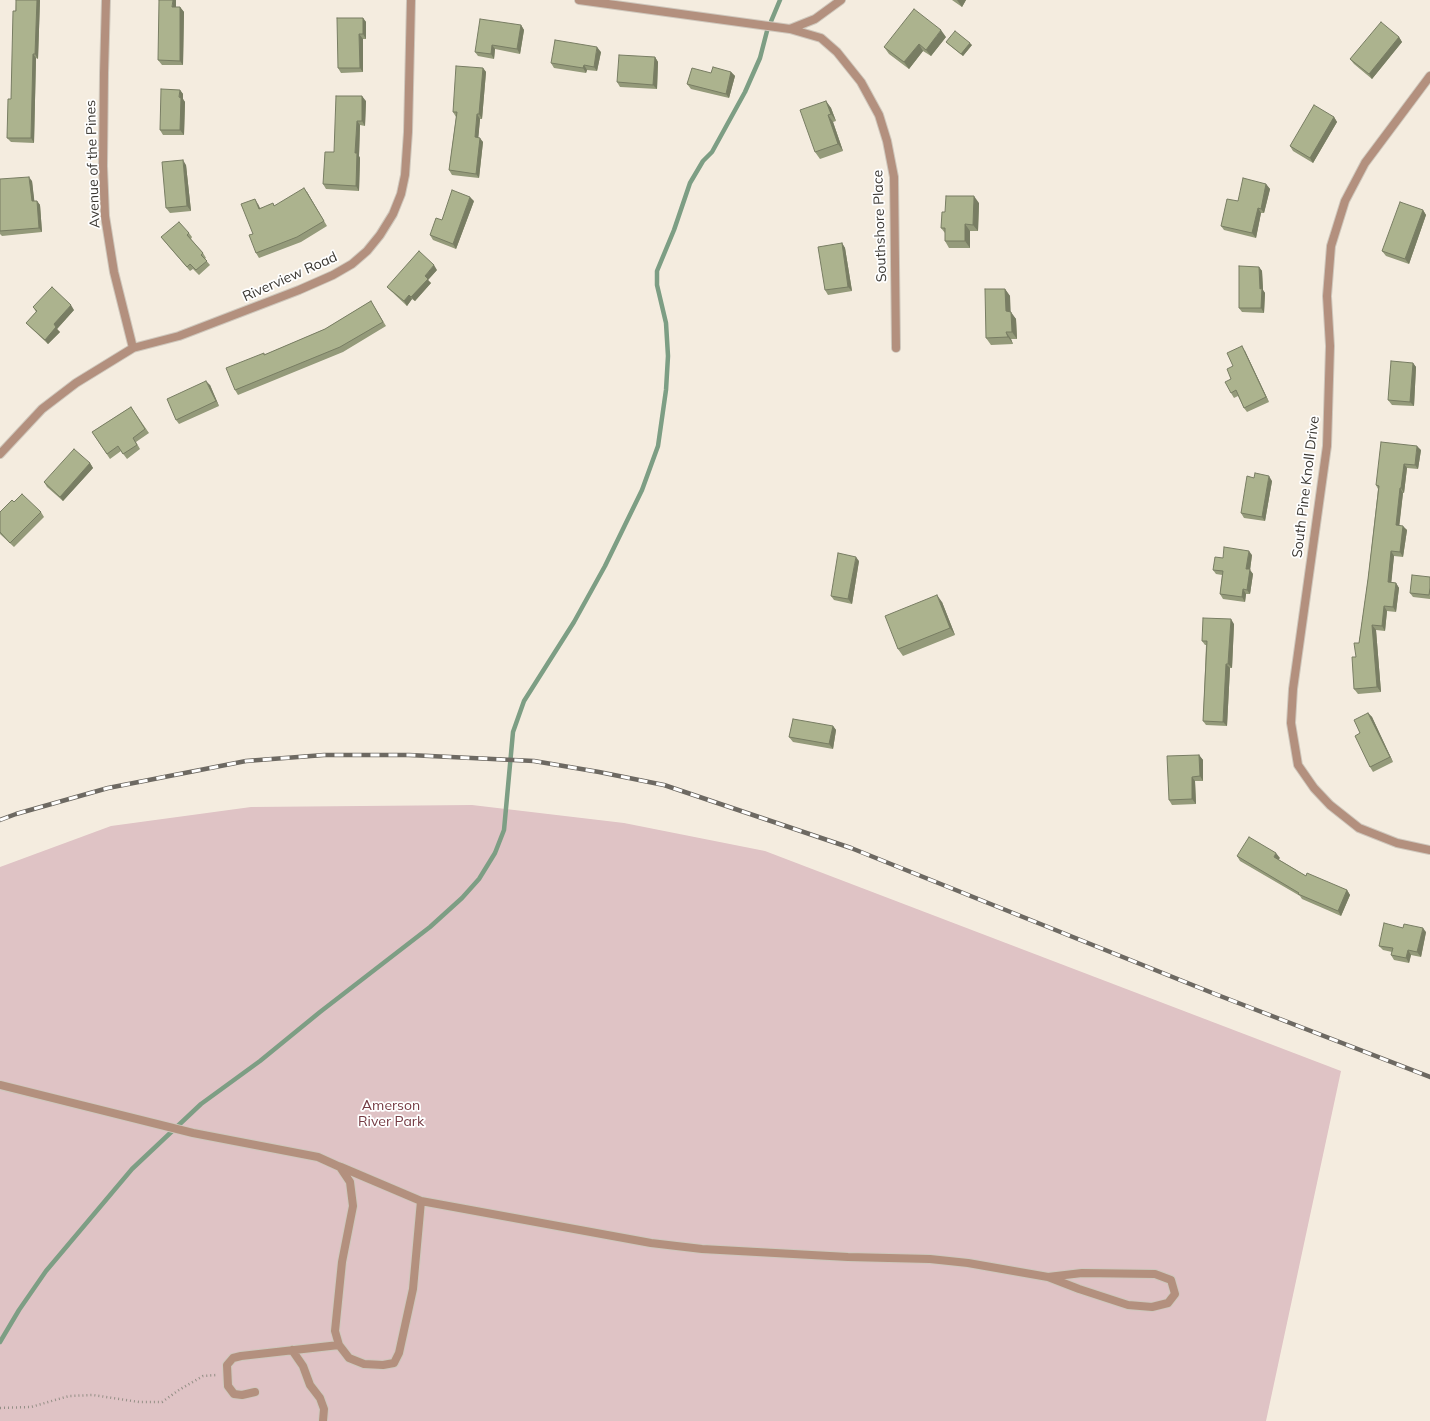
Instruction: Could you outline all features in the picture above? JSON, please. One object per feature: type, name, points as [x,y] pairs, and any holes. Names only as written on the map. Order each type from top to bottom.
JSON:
[{"type":"street","name":"Avenue of the Pines","points":[[106,0],[103,166],[105,216],[114,272],[133,348]]},
{"type":"street","name":"Riverview Road","points":[[0,454],[42,409],[76,383],[133,348],[179,336],[240,314],[299,290],[333,275],[352,264],[367,251],[380,236],[393,214],[401,194],[405,175],[408,132],[411,0]]},
{"type":"street","name":"Southshore Place","points":[[579,0],[790,29],[821,38],[837,52],[861,82],[879,115],[887,141],[894,177],[896,348]]},
{"type":"street","points":[[790,29],[815,19],[841,0]]},
{"type":"street","name":"South Pine Knoll Drive","points":[[1430,76],[1365,163],[1345,200],[1331,246],[1328,296],[1330,346],[1327,446],[1293,689],[1291,723],[1298,764],[1314,788],[1330,805],[1359,828],[1397,843],[1430,850]]},
{"type":"street","points":[[0,1085],[193,1133],[318,1157],[421,1201],[651,1243],[717,1249],[848,1257],[950,1260],[1048,1277],[1128,1305],[1152,1307],[1168,1303],[1174,1294],[1171,1280],[1156,1274],[1082,1273],[1048,1277]]},
{"type":"street","points":[[340,1167],[350,1182],[353,1206],[342,1262],[335,1331],[339,1345],[349,1358],[364,1364],[383,1365],[394,1363],[399,1353],[413,1289],[421,1201]]},
{"type":"street","points":[[255,1392],[242,1395],[234,1394],[228,1386],[226,1374],[227,1365],[233,1358],[339,1345]]},
{"type":"street","points":[[292,1350],[303,1366],[310,1385],[320,1398],[324,1409],[323,1421]]},
{"type":"path","points":[[0,1408],[31,1407],[69,1396],[93,1395],[139,1402],[162,1402],[203,1376],[226,1374]]},
{"type":"green space","name":"Amerson River Park","points":[[472,805],[624,823],[765,851],[1341,1071],[1266,1421],[0,1421],[0,867],[111,826],[251,807]]},
{"type":"building","points":[[16,0],[37,0],[35,54],[33,54],[31,138],[7,138],[8,99],[11,99],[13,11],[16,11]]},
{"type":"building","points":[[159,0],[173,0],[172,7],[180,7],[180,61],[158,60]]},
{"type":"building","points":[[914,9],[941,30],[926,50],[919,44],[904,62],[884,47]]},
{"type":"building","points":[[337,18],[363,18],[363,34],[359,34],[360,68],[338,68]]},
{"type":"building","points":[[480,19],[521,25],[517,49],[492,45],[491,54],[475,52]]},
{"type":"building","points":[[1381,22],[1399,37],[1369,74],[1350,59]]},
{"type":"building","points":[[955,31],[970,43],[961,54],[946,42]]},
{"type":"building","points":[[555,40],[597,47],[594,67],[584,65],[583,68],[551,63]]},
{"type":"building","points":[[619,55],[655,57],[653,85],[617,82]]},
{"type":"building","points":[[456,66],[483,68],[479,114],[477,114],[475,137],[480,138],[476,174],[449,170],[457,112],[453,112]]},
{"type":"building","points":[[713,67],[731,72],[726,94],[687,84],[692,68],[711,73]]},
{"type":"building","points":[[161,89],[180,90],[180,130],[160,130]]},
{"type":"building","points":[[336,96],[362,96],[362,121],[357,121],[355,153],[357,153],[356,186],[323,184],[325,152],[334,152]]},
{"type":"building","points":[[826,101],[831,114],[828,115],[838,144],[815,152],[800,110]]},
{"type":"building","points":[[1314,105],[1334,117],[1310,158],[1290,146]]},
{"type":"building","points":[[183,160],[187,206],[166,208],[162,162]]},
{"type":"building","points":[[29,177],[32,201],[37,201],[39,228],[0,231],[0,179]]},
{"type":"building","points":[[1243,178],[1266,184],[1261,209],[1258,208],[1252,233],[1221,226],[1227,199],[1238,201]]},
{"type":"building","points":[[304,188],[324,221],[297,237],[256,253],[249,235],[253,234],[241,204],[255,199],[259,209],[273,203],[274,206]]},
{"type":"building","points":[[452,190],[470,197],[453,244],[430,235],[436,218],[442,220]]},
{"type":"building","points":[[946,196],[974,196],[973,225],[965,224],[965,241],[945,241],[945,228],[941,228],[942,212],[945,212]]},
{"type":"building","points":[[1400,202],[1423,210],[1405,259],[1382,251]]},
{"type":"building","points":[[179,222],[189,233],[187,235],[203,253],[201,255],[207,261],[196,270],[190,264],[187,267],[161,237]]},
{"type":"building","points":[[842,243],[848,287],[825,290],[818,247]]},
{"type":"building","points":[[419,251],[434,265],[425,276],[428,279],[411,297],[409,295],[404,301],[387,287]]},
{"type":"building","points":[[1239,266],[1259,267],[1260,289],[1262,288],[1261,308],[1239,308]]},
{"type":"building","points":[[52,287],[71,305],[54,324],[56,327],[45,340],[26,323],[37,311],[33,307]]},
{"type":"building","points":[[985,289],[1005,289],[1006,311],[1011,312],[1012,332],[1006,332],[1008,337],[986,338]]},
{"type":"building","points":[[371,301],[383,322],[340,347],[235,390],[226,368],[264,353],[264,355],[325,329]]},
{"type":"building","points":[[1242,346],[1266,397],[1244,408],[1236,390],[1231,393],[1225,382],[1231,379],[1227,369],[1233,366],[1227,353]]},
{"type":"building","points":[[1391,361],[1413,363],[1410,402],[1388,400]]},
{"type":"building","points":[[206,381],[216,401],[176,420],[167,399]]},
{"type":"building","points":[[131,407],[145,429],[133,438],[137,445],[123,454],[118,446],[107,454],[92,432]]},
{"type":"building","points":[[1381,442],[1417,446],[1415,465],[1404,464],[1400,488],[1396,525],[1403,526],[1400,552],[1391,551],[1388,582],[1396,583],[1393,607],[1384,606],[1382,626],[1372,625],[1377,687],[1354,689],[1352,657],[1356,657],[1354,643],[1359,643],[1368,579],[1379,486],[1376,485]]},
{"type":"building","points":[[74,449],[90,463],[60,497],[44,482]]},
{"type":"building","points":[[1255,473],[1269,476],[1262,517],[1241,513],[1247,476],[1254,478]]},
{"type":"building","points":[[22,494],[41,512],[10,543],[0,532],[0,512],[12,500],[14,502]]},
{"type":"building","points":[[1224,547],[1249,551],[1246,569],[1250,569],[1247,590],[1243,589],[1242,597],[1220,594],[1223,571],[1213,570],[1215,557],[1223,558]]},
{"type":"building","points":[[838,553],[856,557],[848,599],[831,596]]},
{"type":"building","points":[[1412,575],[1430,577],[1429,595],[1410,593]]},
{"type":"building","points":[[937,595],[950,628],[898,649],[885,616]]},
{"type":"building","points":[[1203,618],[1231,619],[1228,664],[1226,664],[1223,722],[1203,721],[1207,641],[1202,641]]},
{"type":"building","points":[[1368,713],[1390,757],[1370,767],[1355,736],[1360,733],[1354,720]]},
{"type":"building","points":[[793,719],[833,726],[829,744],[789,737]]},
{"type":"building","points":[[1199,755],[1200,776],[1192,777],[1192,799],[1169,800],[1167,756]]},
{"type":"building","points":[[1249,837],[1276,853],[1274,857],[1306,876],[1307,873],[1347,890],[1338,911],[1298,894],[1299,893],[1237,856]]},
{"type":"building","points":[[1384,923],[1403,928],[1404,924],[1423,928],[1417,952],[1408,950],[1406,958],[1391,955],[1393,948],[1379,946]]},
{"type":"waterway","points":[[0,1342],[19,1310],[46,1271],[132,1169],[201,1104],[260,1061],[320,1012],[430,927],[462,898],[479,879],[495,853],[504,830],[513,732],[524,701],[574,622],[605,566],[642,490],[658,446],[666,390],[668,356],[666,323],[657,285],[657,271],[674,230],[690,183],[703,161],[712,152],[745,92],[760,58],[767,31],[780,0]]},
{"type":"railway","points":[[0,820],[16,814],[108,788],[246,761],[324,755],[409,755],[534,761],[599,772],[664,785],[851,848],[1215,994],[1430,1077]]}]
